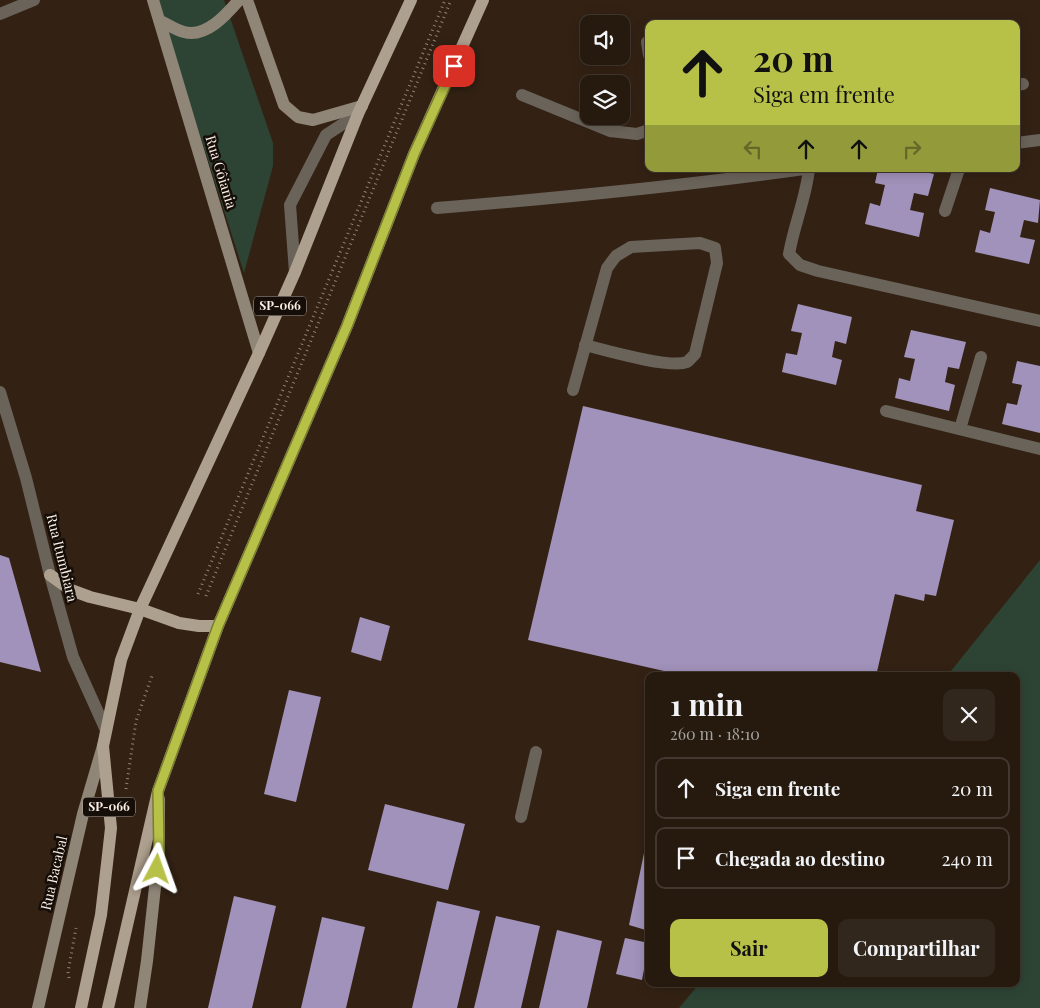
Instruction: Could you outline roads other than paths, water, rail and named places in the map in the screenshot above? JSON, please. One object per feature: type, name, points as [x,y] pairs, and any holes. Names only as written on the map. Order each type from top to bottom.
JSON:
[{"type":"main road","name":"SP-066","points":[[81,1008],[101,915],[111,828],[103,746],[105,728],[121,660],[140,609],[260,353],[295,272],[360,110],[411,0]]},
{"type":"main road","name":"SP-066","points":[[108,1008],[158,791],[218,626],[347,326],[414,154],[485,0]]},
{"type":"main road","points":[[50,575],[80,594],[140,609],[179,623],[218,626]]},
{"type":"street","points":[[0,14],[34,0]]},
{"type":"street","name":"Rua Gôiania","points":[[154,0],[260,353]]},
{"type":"street","points":[[159,20],[185,32],[199,32],[213,25],[239,0]]},
{"type":"street","points":[[247,0],[284,105],[298,117],[314,120],[360,110]]},
{"type":"street","points":[[522,95],[610,132],[637,134],[645,131]]},
{"type":"street","points":[[295,272],[290,205],[326,136],[360,110]]},
{"type":"street","points":[[1020,142],[1040,140]]},
{"type":"street","points":[[437,208],[531,201],[780,172]]},
{"type":"street","points":[[809,172],[792,234],[789,254],[800,265],[818,271],[1040,321]]},
{"type":"street","points":[[945,211],[958,172]]},
{"type":"street","points":[[573,390],[585,345],[607,268],[616,256],[631,247],[700,243],[714,248],[717,262],[695,354],[689,361],[681,364],[640,359],[585,345]]},
{"type":"street","points":[[960,429],[981,357]]},
{"type":"street","name":"Rua Itumbiara","points":[[0,392],[26,478],[73,657],[105,728]]},
{"type":"street","points":[[886,412],[1040,449]]},
{"type":"street","name":"Rua Bacabal","points":[[38,1008],[83,814],[103,746]]},
{"type":"street","points":[[521,818],[536,752]]},
{"type":"street","points":[[140,1008],[159,850],[158,791]]}]
